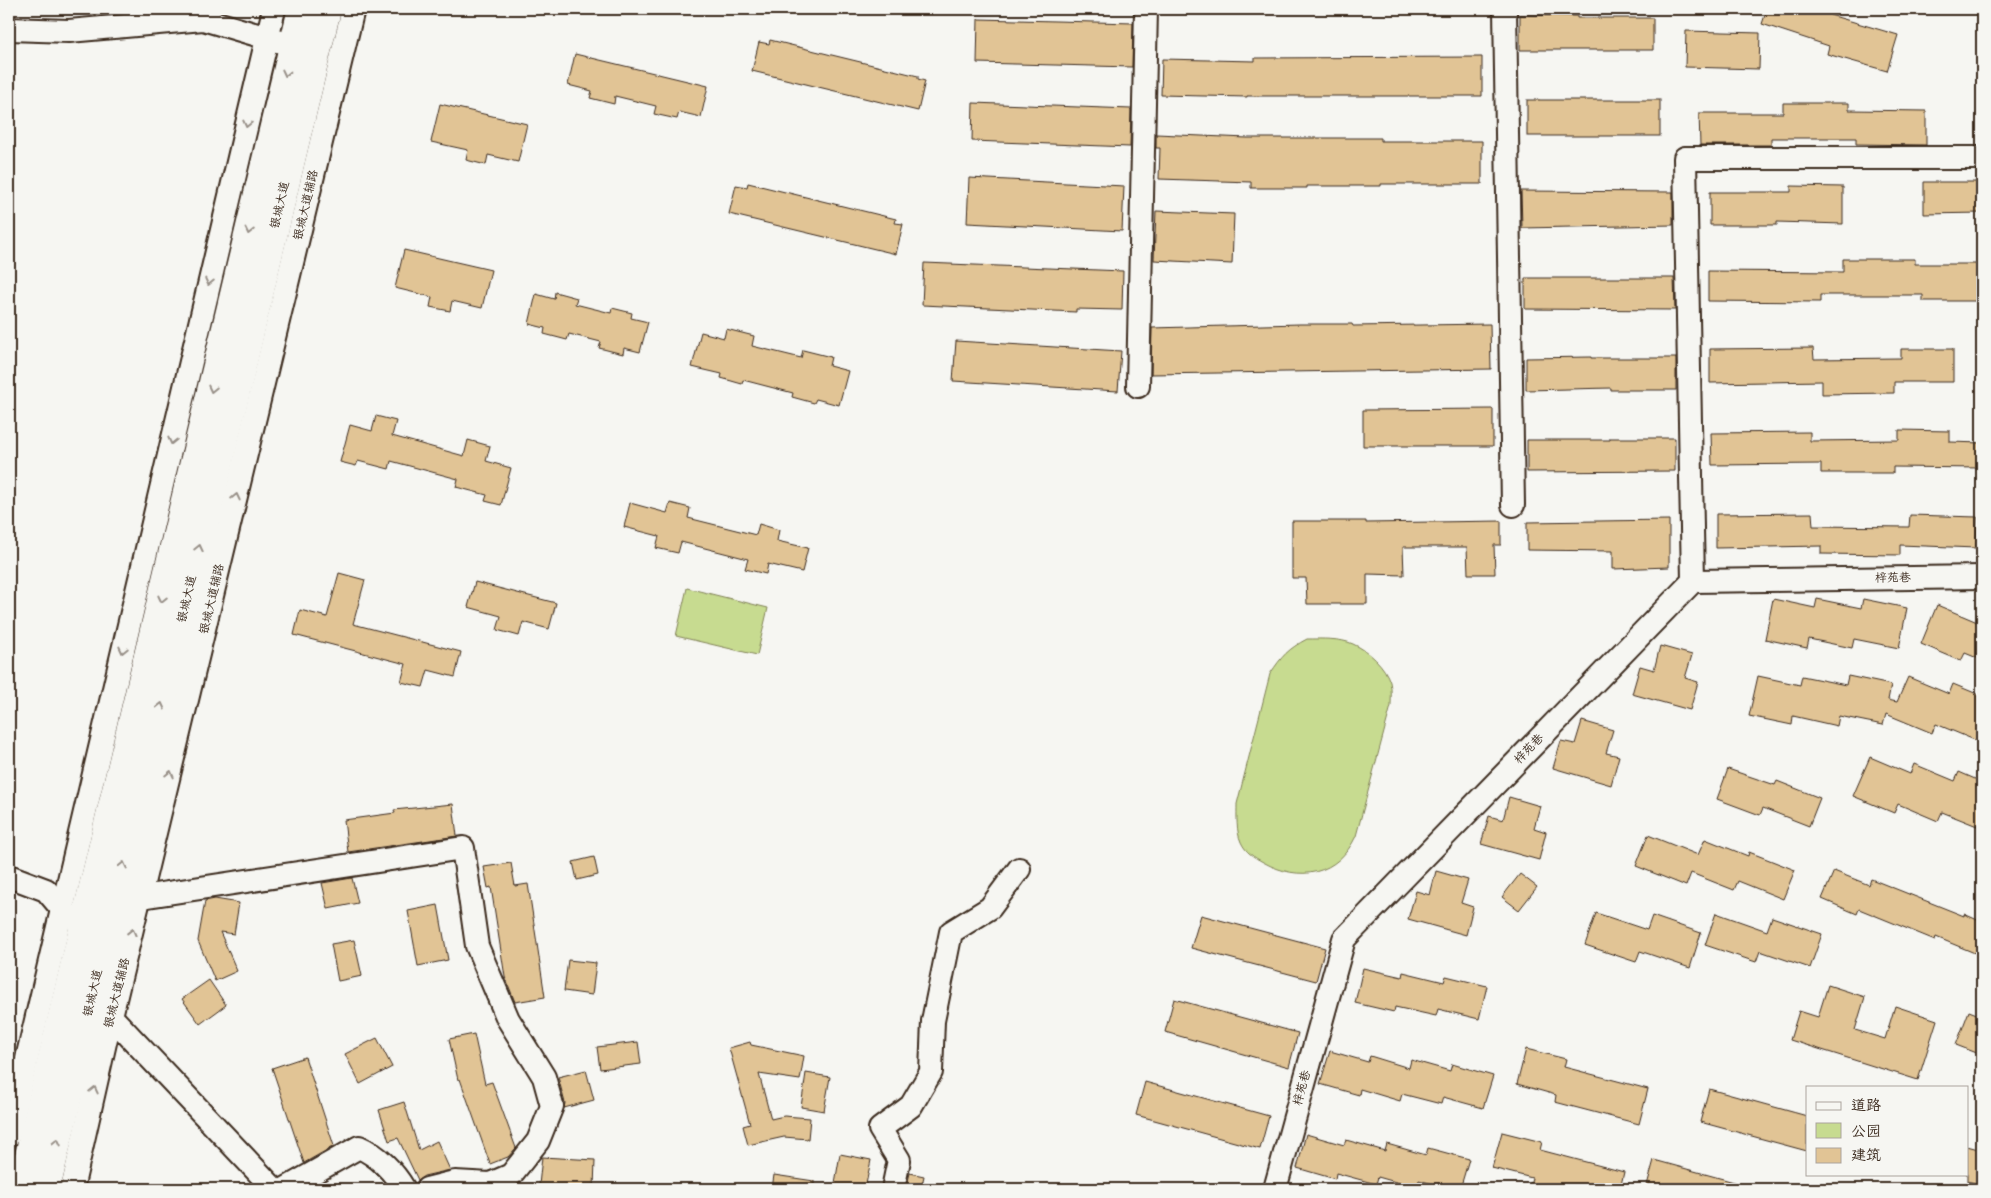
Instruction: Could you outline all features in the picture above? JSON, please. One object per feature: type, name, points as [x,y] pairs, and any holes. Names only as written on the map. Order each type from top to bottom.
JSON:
[{"type":"main road","name":"银城大道","points":[[46,1189],[81,994],[302,9]]},
{"type":"main road","name":"银城大道","points":[[94,936],[128,899],[327,9]]},
{"type":"main road","name":"银城大道","points":[[21,1189],[81,994]]},
{"type":"street","points":[[9,1135],[274,9]]},
{"type":"street","name":"银城大道辅路","points":[[72,1189],[111,1016],[128,899],[352,9]]},
{"type":"street","points":[[1138,386],[1146,9]]},
{"type":"street","points":[[1505,9],[1513,505]]},
{"type":"street","points":[[9,29],[69,32],[203,19],[293,45]]},
{"type":"street","points":[[1693,581],[1685,158],[1982,158]]},
{"type":"street","name":"梓苑巷","points":[[1274,1189],[1344,939],[1693,581],[1982,577]]},
{"type":"street","points":[[128,899],[463,848],[477,946],[508,1019],[544,1077],[552,1106],[538,1141],[511,1175],[490,1184]]},
{"type":"street","points":[[893,1189],[899,1160],[880,1129],[911,1106],[931,1072],[933,1021],[952,932],[990,908],[1018,869]]},
{"type":"street","points":[[9,876],[46,890],[62,908],[94,936]]},
{"type":"street","points":[[81,994],[111,1016],[274,1189]]},
{"type":"street","points":[[285,1189],[359,1147],[369,1151],[397,1177],[404,1189]]},
{"type":"street","points":[[427,1189],[455,1182],[490,1184],[521,1189]]},
{"type":"green space","points":[[687,588],[768,608],[757,655],[676,636]]},
{"type":"green space","points":[[1307,639],[1342,641],[1353,644],[1365,651],[1376,660],[1388,676],[1391,688],[1391,706],[1356,836],[1339,859],[1328,867],[1317,872],[1304,873],[1277,869],[1248,852],[1243,846],[1238,833],[1237,804],[1270,674],[1286,654]]},
{"type":"building","points":[[1767,9],[1824,9],[1831,11],[1830,15],[1898,35],[1887,71],[1827,54],[1829,46],[1762,24]]},
{"type":"building","points":[[1520,15],[1577,16],[1577,18],[1653,18],[1653,50],[1520,50]]},
{"type":"building","points":[[978,19],[1133,23],[1132,67],[977,63]]},
{"type":"building","points":[[1686,31],[1760,33],[1759,69],[1685,67]]},
{"type":"building","points":[[770,40],[918,76],[918,79],[925,81],[918,111],[752,71],[759,42],[769,44]]},
{"type":"building","points":[[575,54],[708,86],[701,117],[679,112],[677,119],[654,114],[656,106],[615,96],[614,104],[590,98],[592,91],[568,85]]},
{"type":"building","points":[[1482,57],[1482,96],[1247,97],[1161,95],[1162,59],[1255,61],[1255,58]]},
{"type":"building","points":[[1527,100],[1660,100],[1660,136],[1527,136]]},
{"type":"building","points":[[973,103],[1131,109],[1130,147],[972,141]]},
{"type":"building","points":[[1783,103],[1849,103],[1849,110],[1926,111],[1926,145],[1856,144],[1856,138],[1771,138],[1771,145],[1700,145],[1699,113],[1783,113]]},
{"type":"building","points":[[440,104],[527,124],[518,162],[488,155],[486,165],[466,160],[468,150],[431,142]]},
{"type":"building","points":[[1156,134],[1247,138],[1381,138],[1381,141],[1482,141],[1482,184],[1381,184],[1381,186],[1251,188],[1251,182],[1159,179],[1160,148],[1156,148]]},
{"type":"building","points":[[969,178],[1124,186],[1122,231],[967,223]]},
{"type":"building","points":[[1924,182],[1982,182],[1982,213],[1924,214]]},
{"type":"building","points":[[748,183],[896,219],[895,223],[903,224],[896,254],[729,214],[736,185],[747,187]]},
{"type":"building","points":[[1791,186],[1843,187],[1843,224],[1777,222],[1777,225],[1710,225],[1710,192],[1791,192]]},
{"type":"building","points":[[1521,191],[1673,192],[1673,225],[1522,228]]},
{"type":"building","points":[[1156,211],[1234,214],[1232,264],[1154,260]]},
{"type":"building","points":[[404,250],[491,270],[482,308],[452,301],[450,311],[430,307],[432,297],[395,288]]},
{"type":"building","points":[[1843,259],[1915,259],[1915,264],[1978,264],[1978,301],[1923,301],[1923,295],[1820,295],[1820,302],[1708,301],[1708,271],[1843,272]]},
{"type":"building","points":[[924,263],[1123,271],[1122,310],[1076,309],[1076,312],[922,305]]},
{"type":"building","points":[[1525,278],[1674,278],[1675,310],[1525,309]]},
{"type":"building","points":[[555,292],[577,298],[575,304],[611,313],[612,308],[632,313],[631,318],[648,322],[640,352],[624,348],[623,354],[599,348],[601,342],[569,334],[567,340],[544,334],[545,328],[529,324],[536,294],[554,299]]},
{"type":"building","points":[[1352,324],[1353,326],[1490,324],[1491,369],[1151,374],[1152,328]]},
{"type":"building","points":[[726,329],[754,336],[752,346],[801,358],[803,350],[831,357],[829,366],[848,371],[839,405],[816,399],[814,403],[792,397],[793,393],[743,380],[742,384],[721,378],[722,374],[692,367],[701,332],[724,338]]},
{"type":"building","points":[[956,341],[1121,351],[1118,391],[953,381]]},
{"type":"building","points":[[1813,348],[1814,359],[1901,358],[1901,349],[1953,349],[1953,382],[1894,382],[1894,393],[1822,394],[1822,381],[1710,383],[1710,349]]},
{"type":"building","points":[[1526,358],[1676,358],[1676,390],[1611,390],[1611,388],[1526,390]]},
{"type":"building","points":[[1493,409],[1493,446],[1363,446],[1363,410]]},
{"type":"building","points":[[376,416],[396,421],[392,436],[464,456],[468,440],[490,446],[486,461],[511,468],[501,505],[485,501],[487,495],[456,487],[458,479],[391,461],[389,469],[358,461],[356,466],[340,462],[350,425],[372,431]]},
{"type":"building","points":[[1899,430],[1950,431],[1950,442],[1982,443],[1982,468],[1893,467],[1893,473],[1821,473],[1821,464],[1712,465],[1711,433],[1810,432],[1810,441],[1899,440]]},
{"type":"building","points":[[1610,438],[1675,438],[1675,471],[1527,472],[1527,440],[1610,440]]},
{"type":"building","points":[[630,503],[667,513],[670,503],[690,508],[688,518],[756,535],[759,524],[779,530],[777,541],[808,548],[802,572],[768,564],[766,574],[745,569],[748,559],[681,542],[678,553],[656,548],[659,536],[624,527]]},
{"type":"building","points":[[1812,513],[1813,526],[1909,527],[1910,515],[1977,517],[1976,548],[1900,545],[1900,555],[1821,554],[1821,546],[1716,548],[1716,514]]},
{"type":"building","points":[[1669,520],[1669,567],[1613,569],[1613,551],[1527,550],[1527,522]]},
{"type":"building","points":[[1292,521],[1366,521],[1366,523],[1501,521],[1501,545],[1494,545],[1495,574],[1468,574],[1467,547],[1403,547],[1404,575],[1367,574],[1367,604],[1307,604],[1306,578],[1292,578]]},
{"type":"building","points":[[339,573],[365,580],[353,624],[461,652],[455,677],[428,670],[423,687],[401,682],[406,664],[294,635],[300,610],[327,617]]},
{"type":"building","points":[[475,582],[556,603],[549,629],[523,622],[519,636],[497,630],[501,616],[468,607]]},
{"type":"building","points":[[1773,599],[1815,608],[1817,599],[1861,608],[1863,599],[1907,608],[1899,648],[1854,639],[1852,648],[1809,639],[1807,648],[1765,639]]},
{"type":"building","points":[[1937,605],[1982,624],[1982,660],[1965,653],[1961,661],[1921,644]]},
{"type":"building","points":[[1660,646],[1692,655],[1685,678],[1698,682],[1690,710],[1632,694],[1640,666],[1654,670]]},
{"type":"building","points":[[1758,676],[1800,685],[1802,676],[1846,685],[1848,676],[1891,685],[1888,700],[1897,702],[1908,677],[1949,694],[1953,684],[1982,696],[1982,727],[1977,741],[1936,724],[1932,733],[1886,714],[1883,725],[1839,716],[1837,726],[1793,716],[1792,725],[1749,716]]},
{"type":"building","points":[[1582,721],[1613,730],[1606,753],[1619,756],[1611,785],[1553,768],[1561,741],[1575,744]]},
{"type":"building","points":[[1870,757],[1910,774],[1914,764],[1955,781],[1959,772],[1982,782],[1982,828],[1942,812],[1938,821],[1898,804],[1894,813],[1853,796]]},
{"type":"building","points":[[1728,769],[1775,785],[1777,781],[1820,798],[1809,826],[1763,808],[1760,815],[1717,799]]},
{"type":"building","points":[[1509,797],[1540,806],[1534,828],[1546,832],[1539,860],[1481,844],[1489,816],[1503,820]]},
{"type":"building","points":[[453,804],[457,836],[348,852],[344,820],[395,813],[394,810]]},
{"type":"building","points":[[1648,835],[1698,855],[1705,839],[1748,856],[1749,852],[1795,870],[1783,899],[1738,881],[1734,890],[1691,873],[1686,886],[1636,866]]},
{"type":"building","points":[[594,857],[598,875],[577,880],[573,862]]},
{"type":"building","points":[[511,863],[515,886],[528,884],[545,997],[515,1002],[505,977],[491,887],[488,888],[484,867]]},
{"type":"building","points":[[1436,871],[1468,880],[1461,903],[1473,907],[1466,935],[1408,919],[1416,891],[1430,895]]},
{"type":"building","points":[[1834,871],[1869,885],[1871,879],[1982,922],[1982,956],[1936,937],[1935,940],[1859,909],[1857,914],[1822,899]]},
{"type":"building","points":[[1520,874],[1537,887],[1519,910],[1502,897]]},
{"type":"building","points":[[352,878],[358,903],[328,909],[322,883]]},
{"type":"building","points":[[215,899],[239,903],[234,934],[220,932],[237,971],[215,981],[198,941],[205,901]]},
{"type":"building","points":[[438,905],[448,960],[418,966],[408,911]]},
{"type":"building","points":[[1596,913],[1647,930],[1652,916],[1701,933],[1690,968],[1640,951],[1636,962],[1585,945]]},
{"type":"building","points":[[1716,913],[1767,931],[1772,917],[1822,934],[1810,968],[1760,951],[1756,962],[1705,945]]},
{"type":"building","points":[[1201,915],[1325,948],[1316,981],[1191,948]]},
{"type":"building","points":[[354,940],[362,976],[338,981],[331,944]]},
{"type":"building","points":[[568,960],[596,963],[592,995],[564,991]]},
{"type":"building","points":[[1363,968],[1402,977],[1403,972],[1444,982],[1446,976],[1487,986],[1479,1019],[1438,1009],[1436,1016],[1395,1007],[1394,1012],[1355,1003]]},
{"type":"building","points":[[209,980],[226,1005],[200,1024],[182,999]]},
{"type":"building","points":[[1828,985],[1865,997],[1855,1030],[1885,1039],[1895,1006],[1937,1020],[1918,1080],[1790,1040],[1799,1011],[1818,1017]]},
{"type":"building","points":[[1174,999],[1298,1033],[1289,1067],[1165,1032]]},
{"type":"building","points":[[1969,1011],[1982,1016],[1982,1055],[1956,1045]]},
{"type":"building","points":[[474,1034],[485,1084],[492,1082],[516,1148],[508,1157],[490,1164],[460,1079],[458,1080],[449,1039]]},
{"type":"building","points":[[377,1038],[392,1067],[360,1084],[345,1054]]},
{"type":"building","points":[[638,1042],[641,1064],[600,1069],[597,1047]]},
{"type":"building","points":[[750,1042],[751,1045],[804,1056],[800,1080],[759,1074],[771,1119],[784,1116],[810,1118],[808,1139],[784,1137],[748,1145],[743,1126],[750,1124],[729,1048]]},
{"type":"building","points":[[1526,1049],[1566,1059],[1564,1067],[1648,1089],[1639,1124],[1555,1102],[1556,1095],[1517,1084]]},
{"type":"building","points":[[1330,1051],[1368,1062],[1370,1056],[1409,1068],[1411,1060],[1450,1071],[1452,1064],[1493,1076],[1483,1108],[1443,1097],[1441,1104],[1402,1094],[1400,1101],[1360,1089],[1359,1095],[1320,1084]]},
{"type":"building","points":[[305,1057],[334,1146],[304,1163],[272,1068]]},
{"type":"building","points":[[586,1070],[594,1100],[564,1108],[565,1103],[558,1077]]},
{"type":"building","points":[[806,1073],[830,1077],[824,1111],[801,1107]]},
{"type":"building","points":[[1145,1082],[1269,1116],[1260,1149],[1136,1115]]},
{"type":"building","points":[[1709,1089],[1806,1116],[1806,1151],[1700,1122]]},
{"type":"building","points":[[404,1102],[419,1150],[437,1141],[450,1170],[424,1176],[418,1180],[398,1138],[389,1141],[379,1110]]},
{"type":"building","points":[[1502,1132],[1542,1142],[1540,1150],[1624,1172],[1620,1189],[1544,1189],[1530,1186],[1532,1178],[1492,1168]]},
{"type":"building","points":[[1306,1134],[1344,1145],[1346,1140],[1385,1151],[1387,1144],[1426,1155],[1428,1148],[1469,1159],[1460,1189],[1450,1189],[1419,1180],[1417,1188],[1378,1177],[1376,1184],[1336,1173],[1335,1179],[1297,1168]]},
{"type":"building","points":[[1968,1146],[1982,1150],[1982,1185],[1967,1181]]},
{"type":"building","points":[[840,1154],[871,1160],[865,1189],[834,1189]]},
{"type":"building","points":[[542,1157],[595,1160],[594,1188],[539,1185]]},
{"type":"building","points":[[1654,1160],[1745,1185],[1744,1189],[1646,1189]]},
{"type":"building","points":[[910,1173],[924,1176],[921,1189],[906,1189]]},
{"type":"building","points":[[774,1175],[814,1181],[814,1189],[772,1189]]}]
